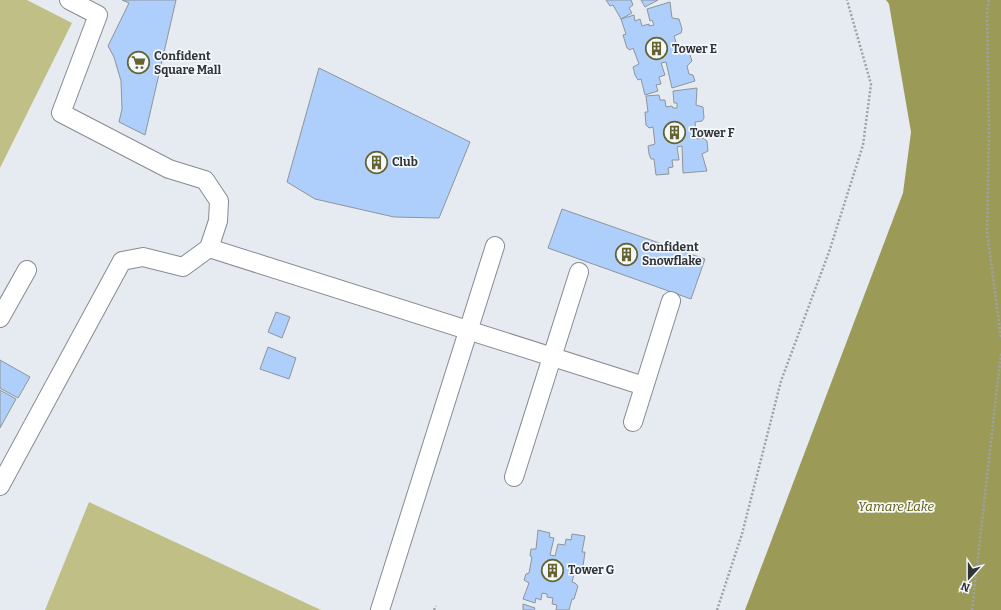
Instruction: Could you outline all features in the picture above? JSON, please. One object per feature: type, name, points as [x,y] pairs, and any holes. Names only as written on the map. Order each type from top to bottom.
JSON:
[{"type":"lane","points":[[0,486],[122,261],[143,256],[183,268],[209,248],[218,221],[220,201],[205,180],[169,169],[61,113],[98,15],[69,0]]},
{"type":"lane","points":[[380,610],[495,246]]},
{"type":"lane","points":[[209,248],[644,386]]},
{"type":"lane","points":[[0,318],[27,270]]},
{"type":"lane","points":[[514,477],[579,272]]},
{"type":"lane","points":[[633,422],[671,301]]},
{"type":"path","points":[[717,610],[742,534],[781,381],[830,252],[863,146],[871,84],[847,0]]},
{"type":"path","points":[[989,0],[987,11],[989,132],[987,232],[1001,337]]},
{"type":"path","points":[[972,610],[1001,353]]},
{"type":"path","points":[[434,610],[436,606]]},
{"type":"green space","points":[[0,0],[27,0],[72,23],[0,168]]},
{"type":"green space","points":[[89,502],[321,610],[45,610]]},
{"type":"water","name":"Yamare Lake","points":[[886,0],[1001,0],[1001,610],[745,610],[903,193],[911,132],[889,4]]},
{"type":"building","name":"Confident Square Mall","points":[[122,0],[176,0],[145,135],[119,122],[122,109],[121,81],[114,57],[108,46],[129,3]]},
{"type":"building","points":[[606,0],[631,0],[633,5],[629,8],[632,13],[621,19],[613,5],[610,6]]},
{"type":"building","points":[[641,0],[658,0],[645,7]]},
{"type":"building","name":"Tower E","points":[[670,2],[672,18],[679,19],[682,29],[681,33],[674,36],[679,51],[685,49],[689,52],[692,61],[687,66],[689,74],[693,75],[695,81],[672,88],[666,62],[661,63],[665,75],[659,77],[661,84],[656,85],[658,91],[645,95],[641,79],[638,80],[633,67],[639,64],[633,48],[630,50],[627,48],[623,35],[626,34],[621,19],[634,15],[635,21],[640,19],[642,26],[649,24],[649,26],[654,25],[652,20],[650,21],[647,9]]},
{"type":"building","name":"Club","points":[[319,68],[470,142],[439,218],[394,217],[315,199],[287,182]]},
{"type":"building","name":"Tower F","points":[[697,88],[696,105],[703,107],[704,118],[702,121],[695,122],[697,139],[703,138],[707,141],[708,151],[702,154],[707,171],[683,173],[682,146],[677,147],[679,160],[672,160],[673,167],[668,168],[669,174],[656,175],[654,159],[651,159],[649,154],[648,146],[655,144],[653,127],[649,128],[646,125],[645,112],[648,112],[646,96],[659,95],[660,100],[665,100],[666,107],[672,106],[673,108],[677,108],[677,103],[674,103],[673,91]]},
{"type":"building","name":"Confident Snowflake","points":[[562,209],[705,259],[691,299],[548,248]]},
{"type":"building","points":[[276,312],[290,317],[282,338],[268,332]]},
{"type":"building","points":[[268,347],[296,358],[289,379],[260,369]]},
{"type":"building","points":[[0,360],[30,377],[18,398],[0,388]]},
{"type":"building","points":[[0,390],[16,399],[0,428]]},
{"type":"building","name":"Tower G","points":[[538,530],[550,533],[549,537],[554,538],[550,555],[555,556],[558,544],[565,545],[566,539],[571,540],[572,534],[585,536],[582,552],[585,552],[583,566],[576,567],[572,582],[578,586],[569,610],[556,610],[557,605],[552,604],[553,598],[547,597],[547,594],[542,593],[541,600],[536,598],[535,603],[523,599],[529,583],[524,580],[526,574],[529,573],[532,557],[530,556],[531,549],[536,549]]},
{"type":"building","points":[[523,604],[535,608],[534,610],[523,610]]},
{"type":"place","name":"Tower E","points":[[656,49]]},
{"type":"place","name":"Confident Square Mall","points":[[139,63]]},
{"type":"place","name":"Tower F","points":[[675,133]]},
{"type":"place","name":"Club","points":[[377,162]]},
{"type":"place","name":"Confident Snowflake","points":[[627,254]]},
{"type":"place","name":"Tower G","points":[[552,570]]}]
